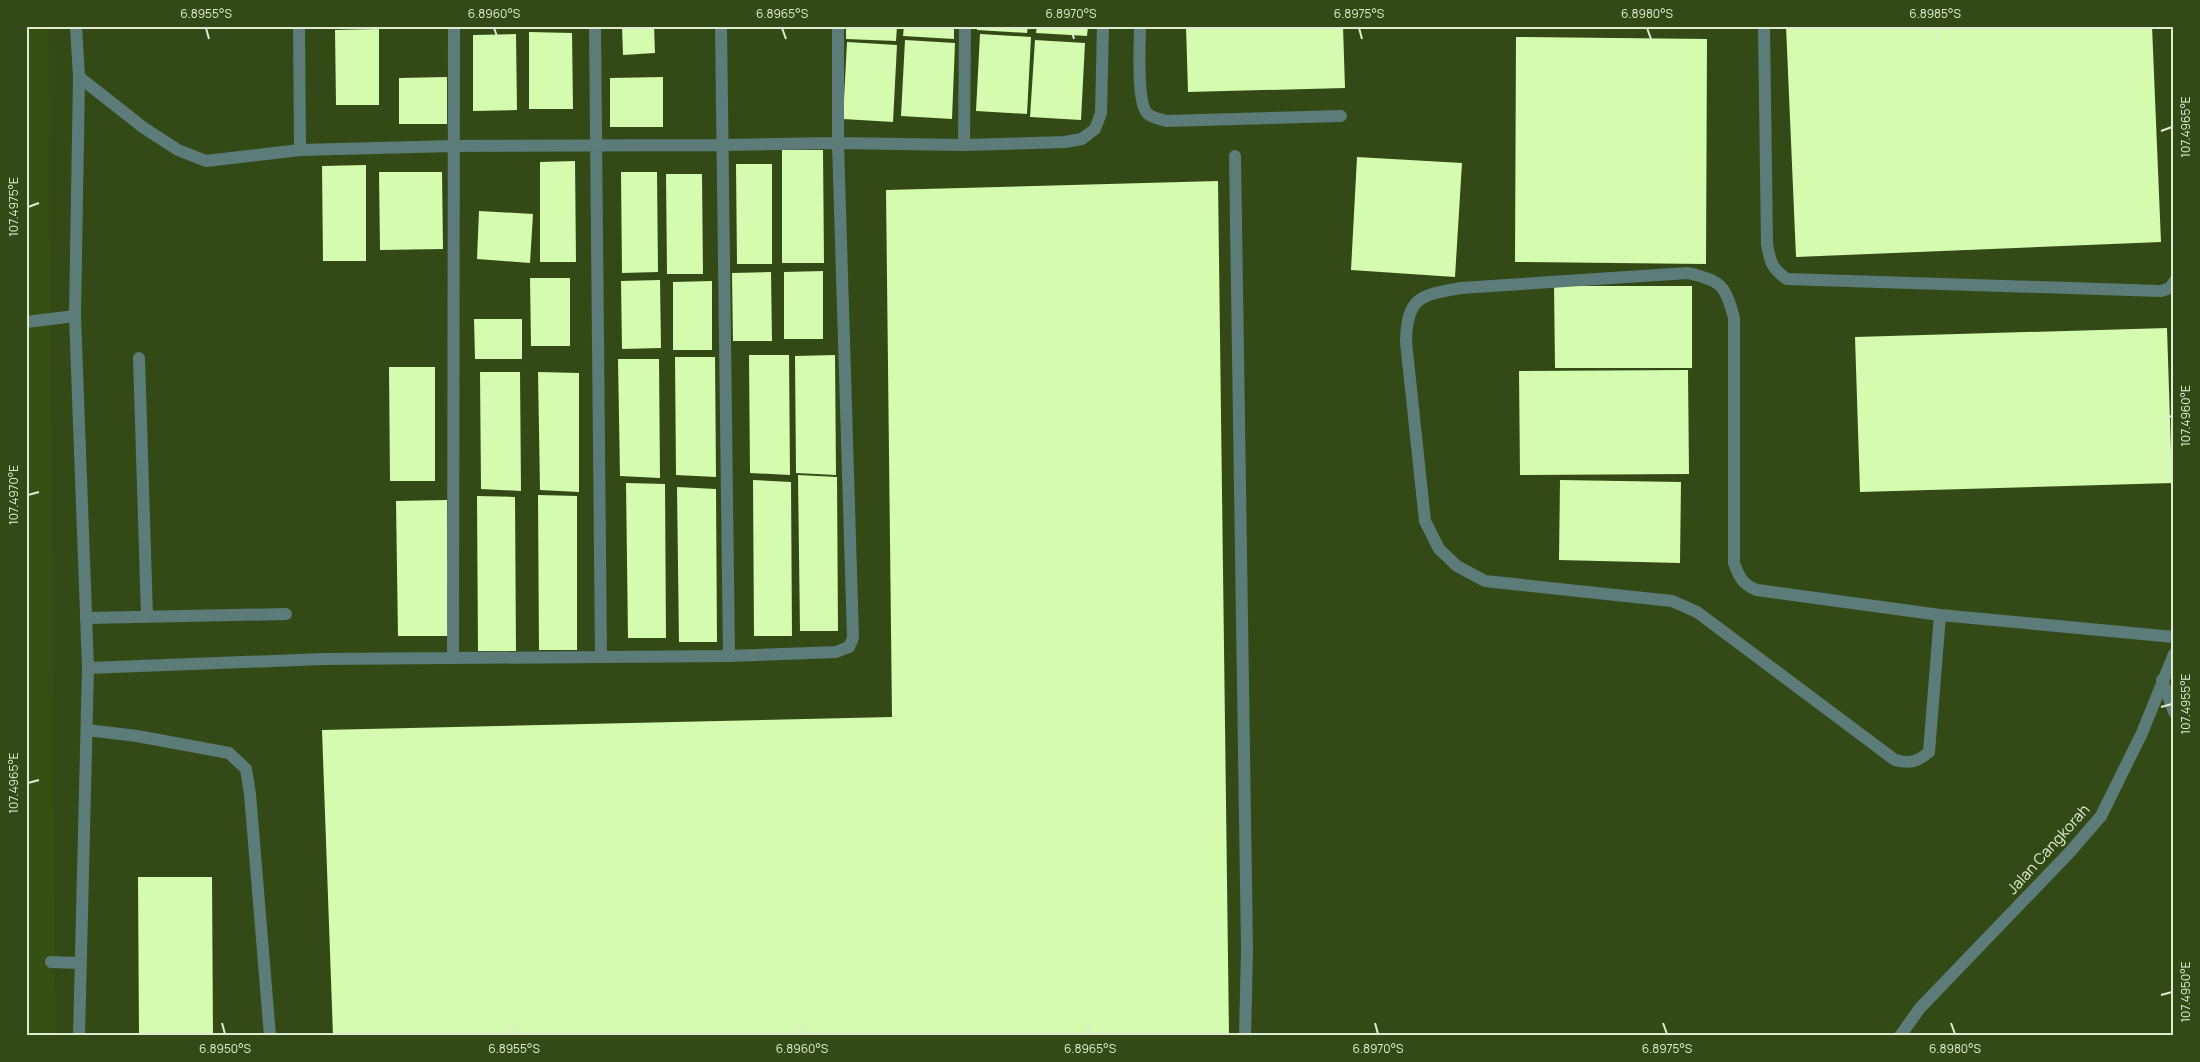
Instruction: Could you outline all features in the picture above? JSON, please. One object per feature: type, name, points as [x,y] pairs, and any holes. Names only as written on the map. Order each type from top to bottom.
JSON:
[{"type":"street","points":[[76,26],[79,77],[75,316],[88,668],[79,1036]]},
{"type":"street","points":[[299,26],[300,150]]},
{"type":"street","points":[[453,658],[454,26]]},
{"type":"street","points":[[595,26],[601,657]]},
{"type":"street","points":[[721,26],[729,656]]},
{"type":"street","points":[[88,668],[323,659],[729,656],[836,652],[849,647],[852,638],[838,143],[838,26]]},
{"type":"street","points":[[964,145],[966,26]]},
{"type":"street","points":[[79,77],[144,128],[178,150],[206,161],[300,150],[453,146],[838,143],[964,145],[1065,142],[1082,139],[1095,129],[1101,113],[1103,26]]},
{"type":"street","points":[[1140,26],[1141,96],[1144,109],[1148,115],[1166,121],[1341,116]]},
{"type":"street","points":[[1764,26],[1767,244],[1769,258],[1776,271],[1787,279],[2161,291],[2170,288],[2174,282]]},
{"type":"street","points":[[1235,156],[1247,950],[1245,1036]]},
{"type":"street","points":[[1940,615],[1929,752],[1918,761],[1907,763],[1895,760],[1685,605],[1672,601],[1485,581],[1457,566],[1439,549],[1425,521],[1406,342],[1406,321],[1414,305],[1428,294],[1461,288],[1688,273],[1714,279],[1728,295],[1734,318],[1734,563],[1738,576],[1746,586],[1757,590],[1940,615],[2174,637]]},
{"type":"street","points":[[26,322],[75,316]]},
{"type":"street","points":[[139,358],[147,616]]},
{"type":"street","points":[[86,618],[286,614]]},
{"type":"street","name":"Jalan Cangkorah","points":[[1900,1036],[1920,1008],[2069,853],[2102,816],[2142,733],[2174,654]]},
{"type":"street","points":[[2162,680],[2174,712]]},
{"type":"street","points":[[86,730],[138,736],[229,753],[246,769],[250,794],[270,1036]]},
{"type":"street","points":[[51,962],[80,963]]},
{"type":"shaded area","points":[[26,26],[48,26],[55,1036],[26,1036]]},
{"type":"building","points":[[622,26],[654,26],[655,53],[623,55]]},
{"type":"building","points":[[846,26],[897,26],[896,41],[846,39]]},
{"type":"building","points":[[904,26],[954,26],[954,39],[903,36]]},
{"type":"building","points":[[977,26],[1028,26],[1027,33],[977,30]]},
{"type":"building","points":[[1037,26],[1088,26],[1087,36],[1036,33]]},
{"type":"building","points":[[1186,26],[1343,26],[1345,88],[1188,92]]},
{"type":"building","points":[[1786,26],[2152,26],[2161,242],[1796,257]]},
{"type":"building","points":[[379,29],[379,105],[336,105],[335,30]]},
{"type":"building","points":[[529,32],[572,33],[573,109],[529,109]]},
{"type":"building","points":[[516,34],[517,110],[473,111],[473,35]]},
{"type":"building","points":[[980,34],[1031,37],[1027,114],[976,111]]},
{"type":"building","points":[[1516,37],[1707,39],[1706,264],[1515,262]]},
{"type":"building","points":[[905,40],[955,43],[952,119],[901,116]]},
{"type":"building","points":[[1035,40],[1085,43],[1081,120],[1030,117]]},
{"type":"building","points":[[847,42],[897,45],[893,122],[843,119]]},
{"type":"building","points":[[447,77],[447,124],[399,124],[399,78]]},
{"type":"building","points":[[663,77],[663,127],[610,127],[610,78]]},
{"type":"building","points":[[782,150],[823,150],[824,263],[782,263]]},
{"type":"building","points":[[1357,157],[1462,163],[1455,277],[1351,270]]},
{"type":"building","points":[[575,161],[576,262],[540,262],[540,162]]},
{"type":"building","points":[[736,164],[772,164],[772,264],[737,264]]},
{"type":"building","points":[[366,165],[366,261],[323,261],[322,166]]},
{"type":"building","points":[[379,172],[442,172],[443,249],[380,250]]},
{"type":"building","points":[[621,172],[657,172],[658,272],[622,273]]},
{"type":"building","points":[[666,174],[702,174],[703,274],[667,274]]},
{"type":"building","points":[[1218,181],[1229,1036],[333,1036],[322,730],[892,717],[886,190]]},
{"type":"building","points":[[479,211],[533,214],[530,263],[477,259]]},
{"type":"building","points":[[823,271],[823,339],[784,339],[784,272]]},
{"type":"building","points":[[771,272],[772,341],[733,341],[732,273]]},
{"type":"building","points":[[530,278],[570,278],[570,346],[531,346]]},
{"type":"building","points":[[660,280],[661,348],[622,349],[621,281]]},
{"type":"building","points":[[712,281],[712,350],[673,350],[673,282]]},
{"type":"building","points":[[1554,286],[1692,286],[1692,368],[1555,368]]},
{"type":"building","points":[[474,319],[522,319],[522,359],[475,359]]},
{"type":"building","points":[[2167,328],[2172,483],[1860,492],[1855,337]]},
{"type":"building","points":[[749,355],[789,355],[790,475],[750,473]]},
{"type":"building","points":[[835,355],[836,475],[796,473],[795,356]]},
{"type":"building","points":[[675,357],[715,357],[716,477],[676,475]]},
{"type":"building","points":[[618,359],[659,359],[660,478],[620,476]]},
{"type":"building","points":[[389,367],[435,367],[435,481],[390,481]]},
{"type":"building","points":[[1688,370],[1689,474],[1520,475],[1519,371]]},
{"type":"building","points":[[480,372],[520,372],[521,491],[481,489]]},
{"type":"building","points":[[538,372],[579,373],[579,492],[540,490]]},
{"type":"building","points":[[798,475],[837,477],[838,631],[800,631]]},
{"type":"building","points":[[753,480],[791,482],[792,636],[754,636]]},
{"type":"building","points":[[1560,480],[1681,482],[1680,563],[1559,560]]},
{"type":"building","points":[[626,483],[665,484],[666,638],[628,638]]},
{"type":"building","points":[[677,487],[716,489],[717,642],[679,642]]},
{"type":"building","points":[[538,495],[577,496],[577,650],[539,650]]},
{"type":"building","points":[[477,496],[515,497],[516,651],[478,651]]},
{"type":"building","points":[[447,500],[448,636],[398,636],[396,501]]},
{"type":"building","points":[[138,877],[212,877],[213,1036],[139,1036]]}]
